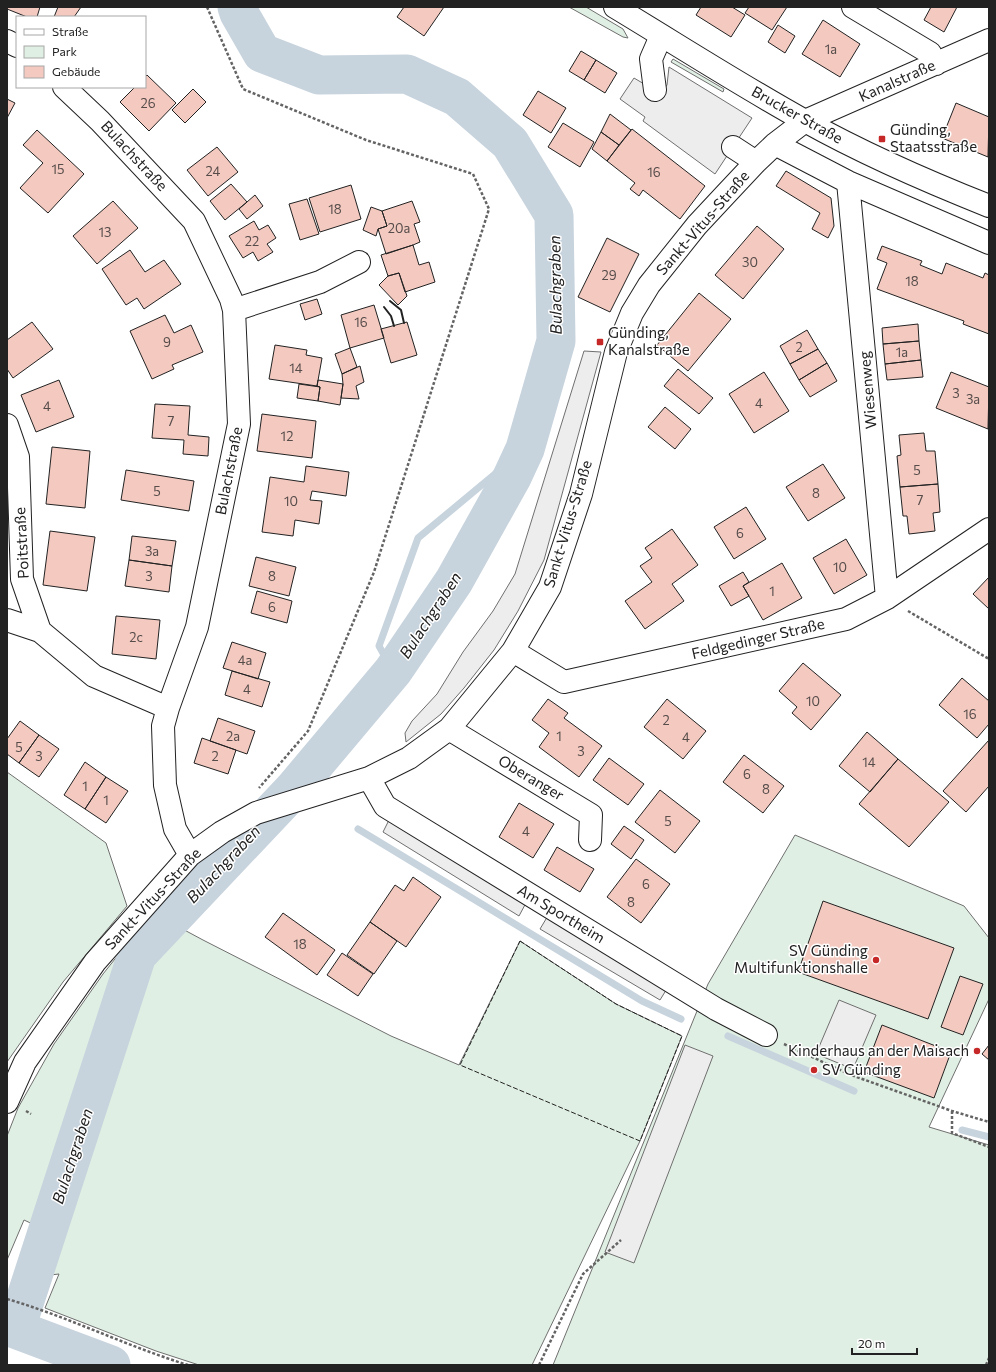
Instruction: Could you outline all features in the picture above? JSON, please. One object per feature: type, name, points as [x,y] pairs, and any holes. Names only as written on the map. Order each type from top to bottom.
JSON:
[{"type":"street","name":"Brucker Straße","points":[[615,7],[805,121],[876,158],[949,191],[989,206]]},
{"type":"street","points":[[853,7],[930,54],[936,64]]},
{"type":"street","points":[[654,90],[651,59],[662,36]]},
{"type":"street","name":"Kanalstraße","points":[[805,121],[989,40]]},
{"type":"street","points":[[7,41],[16,46]]},
{"type":"street","name":"Bulachstraße","points":[[65,88],[100,120],[194,221],[231,299],[234,310],[239,424],[197,627],[163,726],[165,785],[176,829],[190,855]]},
{"type":"street","name":"Sankt-Vitus-Straße","points":[[7,1102],[25,1062],[95,962],[190,855],[222,832],[256,814],[369,778],[409,758],[450,729],[513,650],[550,587],[581,494],[616,352],[632,313],[648,285],[692,232],[756,162],[775,144],[805,121]]},
{"type":"street","points":[[775,144],[848,182],[989,242]]},
{"type":"street","points":[[733,147],[756,162]]},
{"type":"street","name":"Wiesenweg","points":[[848,182],[887,598]]},
{"type":"street","points":[[234,310],[320,282],[358,262]]},
{"type":"street","name":"Poitstraße","points":[[7,425],[18,456],[22,579],[40,631]]},
{"type":"street","name":"Feldgedinger Straße","points":[[513,650],[564,682],[846,619],[887,598],[989,529]]},
{"type":"street","points":[[7,620],[40,631],[94,676],[168,708]]},
{"type":"street","name":"Oberanger","points":[[450,729],[591,815],[590,840]]},
{"type":"street","name":"Am Sportheim","points":[[369,778],[385,806],[716,1009],[766,1035]]},
{"type":"path","points":[[207,7],[243,89],[366,140],[473,174],[489,209],[374,572],[308,731],[258,790]]},
{"type":"path","points":[[887,598],[989,659]]},
{"type":"path","points":[[766,1035],[850,1075],[952,1111],[989,1122]]},
{"type":"path","points":[[952,1111],[952,1132],[989,1147]]},
{"type":"path","points":[[539,1365],[583,1274],[621,1240]]},
{"type":"path","points":[[7,1298],[32,1306],[159,1356],[188,1365]]},
{"type":"path","points":[[986,1365],[989,1358]]},
{"type":"green space","points":[[569,7],[586,7],[623,29],[628,38],[623,37]]},
{"type":"green space","points":[[673,59],[724,89],[723,92],[671,62]]},
{"type":"green space","points":[[7,772],[106,843],[127,906],[63,982],[7,1062]]},
{"type":"green space","name":"SV Günding","points":[[795,835],[964,906],[989,938],[989,999],[929,1127],[989,1145],[989,1365],[553,1365],[708,984]]},
{"type":"green space","points":[[151,914],[162,918],[391,1036],[459,1065],[520,941],[616,1004],[682,1036],[640,1141],[532,1365],[199,1365],[156,1351],[45,1308],[59,1274],[41,1276],[37,1226],[24,1220],[7,1260],[7,1136],[18,1108],[54,1044],[103,974]]},
{"type":"shaded area","points":[[669,67],[752,118],[715,174],[643,121],[645,117],[620,99],[634,78],[661,94],[667,85]]},
{"type":"shaded area","points":[[584,351],[601,352],[544,560],[518,611],[494,650],[441,714],[406,742],[405,733],[412,721],[437,694],[463,652],[493,611],[515,574]]},
{"type":"shaded area","points":[[390,818],[527,901],[519,916],[383,832]]},
{"type":"shaded area","points":[[549,914],[668,987],[660,1000],[540,929]]},
{"type":"shaded area","points":[[839,1000],[876,1015],[853,1069],[816,1054]]},
{"type":"shaded area","points":[[685,1045],[713,1056],[634,1263],[605,1252]]},
{"type":"building","points":[[7,7],[40,7],[37,16],[24,16],[7,9]]},
{"type":"building","points":[[58,7],[81,7],[75,16],[54,16]]},
{"type":"building","points":[[404,7],[444,7],[424,36],[397,17]]},
{"type":"building","points":[[701,7],[732,7],[745,15],[731,37],[696,15]]},
{"type":"building","points":[[749,7],[787,7],[772,30],[745,13]]},
{"type":"building","points":[[931,7],[957,7],[944,32],[924,20]]},
{"type":"building","points":[[823,20],[860,44],[840,77],[802,54]]},
{"type":"building","points":[[778,25],[795,36],[785,53],[768,42]]},
{"type":"building","points":[[581,51],[596,60],[584,80],[569,71]]},
{"type":"building","points":[[596,60],[617,73],[605,93],[584,80]]},
{"type":"building","points":[[147,75],[176,103],[149,131],[120,102],[134,88],[146,88]]},
{"type":"building","points":[[193,89],[206,102],[185,123],[172,110]]},
{"type":"building","points":[[538,91],[566,108],[551,133],[523,115]]},
{"type":"building","points":[[7,99],[15,103],[7,118]]},
{"type":"building","points":[[956,103],[989,117],[988,157],[942,138]]},
{"type":"building","points":[[610,114],[631,130],[619,145],[601,132]]},
{"type":"building","points":[[563,123],[594,142],[580,167],[548,147]]},
{"type":"building","points":[[632,129],[705,186],[680,219],[643,190],[639,196],[630,189],[635,183],[607,161]]},
{"type":"building","points":[[37,130],[84,174],[48,213],[20,188],[43,163],[23,145]]},
{"type":"building","points":[[601,132],[619,145],[607,161],[592,149]]},
{"type":"building","points":[[217,147],[238,172],[208,196],[187,170]]},
{"type":"building","points":[[786,171],[831,198],[834,226],[828,238],[812,229],[820,213],[776,186]]},
{"type":"building","points":[[231,184],[247,202],[225,220],[210,201]]},
{"type":"building","points":[[351,185],[361,219],[320,232],[309,198]]},
{"type":"building","points":[[255,195],[263,206],[247,219],[239,209]]},
{"type":"building","points":[[307,199],[319,234],[300,240],[289,204]]},
{"type":"building","points":[[113,201],[138,228],[97,264],[73,236]]},
{"type":"building","points":[[412,201],[420,222],[414,224],[420,242],[386,254],[378,229],[387,226],[382,211]]},
{"type":"building","points":[[371,207],[382,211],[387,226],[378,229],[376,236],[363,230]]},
{"type":"building","points":[[254,221],[259,230],[268,225],[276,238],[267,244],[273,252],[258,261],[253,252],[243,258],[229,236]]},
{"type":"building","points":[[757,226],[784,249],[743,299],[715,275]]},
{"type":"building","points":[[607,238],[639,254],[610,312],[578,297]]},
{"type":"building","points":[[413,245],[419,265],[429,262],[435,282],[405,292],[399,273],[388,276],[381,255]]},
{"type":"building","points":[[882,246],[922,261],[920,265],[942,274],[946,263],[983,278],[985,273],[989,275],[989,334],[963,324],[964,321],[877,289],[887,263],[877,259]]},
{"type":"building","points":[[130,250],[145,272],[164,260],[181,284],[144,309],[137,298],[126,305],[102,269]]},
{"type":"building","points":[[399,273],[407,296],[398,305],[379,285],[388,276]]},
{"type":"building","points":[[699,293],[731,319],[688,371],[657,345]]},
{"type":"building","points":[[317,299],[322,314],[305,320],[300,304]]},
{"type":"building","points":[[374,305],[384,338],[350,348],[341,315]]},
{"type":"building","points":[[165,315],[174,333],[191,325],[203,352],[172,365],[174,369],[152,379],[130,331]]},
{"type":"building","points":[[32,322],[53,349],[13,378],[7,369],[7,340]]},
{"type":"building","points":[[407,322],[417,355],[391,363],[381,329]]},
{"type":"building","points":[[918,324],[919,341],[883,344],[882,328]]},
{"type":"building","points":[[807,330],[818,349],[790,364],[780,346]]},
{"type":"building","points":[[919,341],[921,360],[885,364],[883,344]]},
{"type":"building","points":[[275,345],[307,350],[306,355],[322,358],[317,386],[269,379]]},
{"type":"building","points":[[350,348],[357,367],[342,374],[335,354]]},
{"type":"building","points":[[818,349],[827,363],[799,380],[790,364]]},
{"type":"building","points":[[921,360],[923,377],[887,380],[885,364]]},
{"type":"building","points":[[827,363],[837,381],[810,397],[799,380]]},
{"type":"building","points":[[360,366],[364,382],[356,386],[359,399],[341,398],[343,384],[342,374]]},
{"type":"building","points":[[678,369],[713,398],[699,414],[664,386]]},
{"type":"building","points":[[764,372],[789,411],[754,433],[729,394]]},
{"type":"building","points":[[951,372],[989,387],[988,429],[936,408]]},
{"type":"building","points":[[59,380],[74,417],[36,432],[21,395]]},
{"type":"building","points":[[318,380],[343,384],[340,405],[318,401],[320,387],[317,386]]},
{"type":"building","points":[[299,384],[320,387],[318,401],[297,398]]},
{"type":"building","points":[[155,404],[190,406],[188,435],[209,437],[208,456],[183,454],[184,440],[152,438]]},
{"type":"building","points":[[665,407],[691,429],[675,449],[648,427]]},
{"type":"building","points":[[262,414],[316,421],[312,458],[257,451]]},
{"type":"building","points":[[924,433],[926,451],[935,451],[938,484],[900,487],[897,456],[901,455],[899,435]]},
{"type":"building","points":[[52,447],[90,451],[85,508],[46,504]]},
{"type":"building","points":[[823,464],[845,498],[808,521],[786,487]]},
{"type":"building","points":[[306,466],[349,472],[346,496],[312,491],[310,500],[322,501],[319,524],[295,520],[293,536],[262,532],[270,477],[304,482]]},
{"type":"building","points":[[126,470],[194,481],[189,511],[121,500]]},
{"type":"building","points":[[938,484],[940,512],[933,513],[935,531],[909,534],[907,516],[903,516],[900,487]]},
{"type":"building","points":[[746,507],[766,539],[734,559],[714,527]]},
{"type":"building","points":[[672,529],[698,565],[672,584],[684,601],[645,629],[625,601],[652,582],[640,566],[652,558],[645,548]]},
{"type":"building","points":[[50,531],[95,537],[87,591],[43,585]]},
{"type":"building","points":[[132,536],[176,541],[172,566],[129,560]]},
{"type":"building","points":[[846,539],[867,575],[834,594],[813,558]]},
{"type":"building","points":[[256,557],[296,567],[289,596],[249,586]]},
{"type":"building","points":[[129,560],[172,566],[169,592],[125,586]]},
{"type":"building","points":[[782,563],[802,598],[763,620],[743,586]]},
{"type":"building","points":[[743,572],[749,582],[743,586],[749,596],[731,606],[719,586]]},
{"type":"building","points":[[989,577],[989,609],[973,594]]},
{"type":"building","points":[[257,591],[292,601],[287,623],[251,613]]},
{"type":"building","points":[[116,616],[160,620],[156,659],[112,654]]},
{"type":"building","points":[[232,642],[266,653],[258,679],[223,668]]},
{"type":"building","points":[[803,663],[841,695],[811,730],[792,713],[797,707],[779,691]]},
{"type":"building","points":[[232,671],[270,682],[262,707],[225,695]]},
{"type":"building","points":[[962,678],[989,701],[989,724],[977,738],[939,705]]},
{"type":"building","points":[[548,699],[568,713],[564,718],[602,746],[579,777],[539,747],[549,733],[532,720]]},
{"type":"building","points":[[667,699],[706,731],[683,759],[644,727]]},
{"type":"building","points":[[218,718],[255,731],[247,754],[210,741]]},
{"type":"building","points":[[20,721],[39,735],[19,763],[7,754],[7,739]]},
{"type":"building","points":[[867,732],[898,759],[870,792],[839,766]]},
{"type":"building","points":[[39,735],[59,749],[39,777],[19,763]]},
{"type":"building","points":[[202,738],[236,750],[228,774],[194,763]]},
{"type":"building","points":[[989,740],[989,786],[966,812],[943,791]]},
{"type":"building","points":[[744,755],[784,786],[763,813],[723,782]]},
{"type":"building","points":[[609,758],[644,784],[628,805],[593,780]]},
{"type":"building","points":[[898,759],[949,802],[909,847],[859,804]]},
{"type":"building","points":[[85,762],[106,777],[85,809],[64,795]]},
{"type":"building","points":[[106,777],[128,791],[106,823],[85,809]]},
{"type":"building","points":[[660,790],[700,821],[675,853],[635,822]]},
{"type":"building","points":[[519,803],[554,824],[533,858],[499,837]]},
{"type":"building","points":[[624,826],[644,840],[631,859],[611,844]]},
{"type":"building","points":[[557,847],[594,869],[580,892],[544,870]]},
{"type":"building","points":[[636,859],[670,884],[641,923],[607,897]]},
{"type":"building","points":[[413,877],[441,897],[406,947],[370,922],[395,885],[404,891]]},
{"type":"building","name":"SV Günding Multifunktionshalle","points":[[823,901],[954,948],[928,1019],[798,972]]},
{"type":"building","points":[[283,913],[335,950],[317,975],[265,937]]},
{"type":"building","points":[[370,922],[397,941],[374,974],[347,955]]},
{"type":"building","points":[[342,953],[373,974],[358,996],[327,975]]},
{"type":"building","points":[[960,976],[983,984],[963,1035],[941,1027]]},
{"type":"building","points":[[882,1025],[951,1052],[934,1098],[864,1072]]},
{"type":"building","points":[[989,1045],[989,1060],[982,1054]]},
{"type":"waterway","name":"Bulachgraben","points":[[16,1328],[137,955],[293,790],[393,671],[454,581],[512,477],[525,449],[556,341],[554,215],[510,143],[457,97],[407,74],[319,75],[262,53],[237,7]]},
{"type":"waterway","points":[[393,671],[379,646],[418,538],[525,449]]},
{"type":"waterway","points":[[358,829],[642,1001],[681,1019]]},
{"type":"waterway","points":[[728,1036],[854,1091]]},
{"type":"waterway","points":[[962,1130],[989,1137]]},
{"type":"waterway","points":[[7,1326],[111,1365]]},
{"type":"fence","points":[[520,941],[616,1004],[682,1036],[640,1141],[460,1065],[520,941]]},
{"type":"wall","points":[[390,301],[401,310],[404,323]]},
{"type":"wall","points":[[384,307],[391,316],[394,326]]},
{"type":"place","name":"Günding, Staatsstraße","points":[[882,139]]},
{"type":"place","name":"Günding, Kanalstraße","points":[[600,342]]},
{"type":"place","name":"SV Günding Multifunktionshalle","points":[[876,960]]},
{"type":"place","name":"Kinderhaus an der Maisach","points":[[977,1051]]},
{"type":"place","name":"SV Günding","points":[[814,1070]]}]
